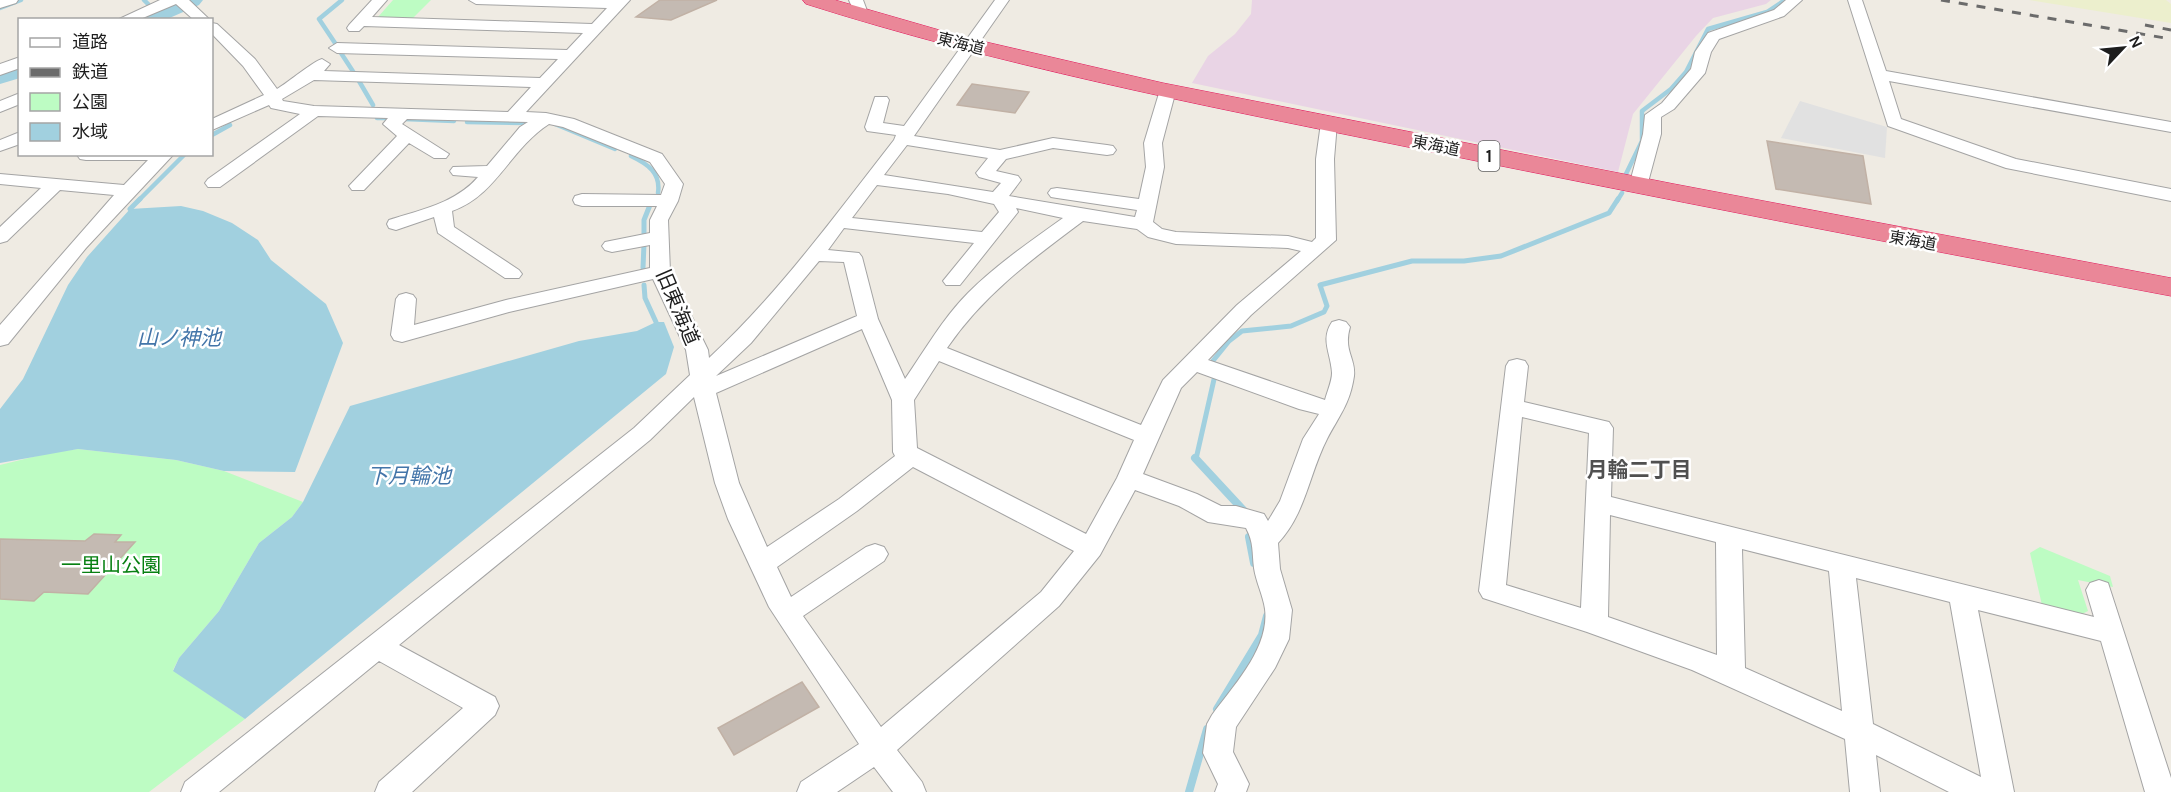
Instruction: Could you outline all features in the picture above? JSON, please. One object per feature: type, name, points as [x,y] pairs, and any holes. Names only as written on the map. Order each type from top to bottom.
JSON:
[{"type":"highway","name":"東海道","points":[[813,0],[859,8],[969,45],[1168,90],[1797,218],[2171,287]]},
{"type":"street","points":[[0,4],[11,0]]},
{"type":"street","points":[[129,18],[172,0]]},
{"type":"street","points":[[213,125],[313,75],[380,0]]},
{"type":"street","points":[[447,24],[474,0],[621,2]]},
{"type":"street","points":[[196,792],[703,385],[814,255],[930,104],[1002,0]]},
{"type":"street","points":[[1638,186],[1652,134],[1653,115],[1668,106],[1699,70],[1703,52],[1713,36],[1779,13],[1795,0]]},
{"type":"street","points":[[1855,0],[1894,122],[2012,164],[2171,195]]},
{"type":"street","points":[[512,117],[621,2]]},
{"type":"street","points":[[161,18],[185,4],[201,18]]},
{"type":"street","points":[[361,21],[595,29]]},
{"type":"street","name":"旧東海道","points":[[213,28],[243,55],[277,105],[284,108],[314,111],[546,118],[568,123],[656,158],[674,184],[669,201],[658,220],[660,272],[697,350],[703,385],[727,483],[762,564],[787,614],[878,748],[912,792]]},
{"type":"street","points":[[337,48],[571,55]]},
{"type":"street","points":[[0,70],[18,63]]},
{"type":"street","points":[[313,75],[544,83]]},
{"type":"street","points":[[1880,75],[2171,127]]},
{"type":"street","points":[[1168,90],[1153,142],[1161,155],[1155,166],[1145,215],[1155,233],[1176,238],[1288,242],[1315,249]]},
{"type":"street","points":[[0,107],[18,99]]},
{"type":"street","points":[[881,100],[873,127],[905,136],[1000,155],[1053,143],[1107,150]]},
{"type":"street","points":[[214,183],[314,111]]},
{"type":"street","points":[[405,112],[391,124],[440,154]]},
{"type":"street","points":[[396,224],[442,209],[474,193],[526,131],[546,118]]},
{"type":"street","points":[[812,792],[878,748],[1050,599],[1091,548],[1129,477],[1171,386],[1196,363],[1244,310],[1326,240],[1325,159],[1329,123]]},
{"type":"street","points":[[358,186],[407,135]]},
{"type":"street","points":[[0,146],[18,138]]},
{"type":"street","points":[[953,281],[1009,212],[999,197],[1012,180],[986,173],[1000,155]]},
{"type":"street","points":[[0,339],[41,287],[127,191],[163,156]]},
{"type":"street","points":[[459,171],[493,172]]},
{"type":"street","points":[[0,179],[127,191]]},
{"type":"street","points":[[871,179],[1000,199],[1079,215],[1145,215]]},
{"type":"street","points":[[0,237],[55,185]]},
{"type":"street","points":[[1057,193],[1145,215]]},
{"type":"street","points":[[582,200],[669,201]]},
{"type":"street","points":[[442,209],[445,229],[512,274]]},
{"type":"street","points":[[903,400],[976,297],[1017,261],[1079,215]]},
{"type":"street","points":[[838,222],[988,239]]},
{"type":"street","points":[[612,246],[659,237]]},
{"type":"street","points":[[814,255],[852,257],[868,319],[903,400],[904,452],[1091,548]]},
{"type":"street","points":[[406,298],[402,334],[506,306],[660,272]]},
{"type":"street","points":[[703,385],[868,319]]},
{"type":"street","points":[[1264,540],[1280,524],[1292,501],[1315,439],[1334,410],[1343,374],[1335,340],[1339,327]]},
{"type":"street","points":[[936,352],[1148,437]]},
{"type":"street","points":[[1196,363],[1307,404],[1334,410]]},
{"type":"street","points":[[1517,366],[1492,591],[1594,623],[1699,660],[1859,732],[1980,792]]},
{"type":"street","points":[[1512,407],[1601,428],[1594,623]]},
{"type":"street","points":[[762,564],[848,506],[911,456]]},
{"type":"street","points":[[1129,477],[1217,514],[1236,515],[1255,521],[1264,540],[1267,569],[1279,610],[1275,639],[1261,668],[1222,724],[1218,753],[1234,784],[1230,792]]},
{"type":"street","points":[[1599,503],[2112,633]]},
{"type":"street","points":[[1729,536],[1731,674]]},
{"type":"street","points":[[787,614],[875,554]]},
{"type":"street","points":[[1841,565],[1865,792]]},
{"type":"street","points":[[2099,590],[2160,792]]},
{"type":"street","points":[[1962,595],[1999,792]]},
{"type":"street","points":[[379,647],[485,706],[390,792]]},
{"type":"shaded area","points":[[1252,0],[1771,0],[1766,4],[1713,18],[1696,36],[1633,114],[1618,172],[1192,83],[1208,56],[1235,34],[1251,14]]},
{"type":"shaded area","points":[[1800,101],[1887,127],[1885,158],[1781,138]]},
{"type":"green space","points":[[393,0],[431,0],[410,21],[378,17]]},
{"type":"green space","points":[[2029,0],[2166,0],[2171,4],[2171,23]]},
{"type":"green space","name":"一里山公園","points":[[78,449],[176,460],[224,471],[303,502],[292,517],[259,543],[219,611],[179,658],[173,670],[245,719],[149,792],[0,792],[0,465],[49,453]]},
{"type":"green space","points":[[2040,547],[2110,576],[2113,587],[2078,580],[2088,611],[2080,615],[2042,605],[2030,553]]},
{"type":"water","name":"山ノ神池","points":[[181,206],[203,211],[232,223],[258,240],[271,260],[326,304],[343,343],[295,472],[224,471],[176,460],[78,449],[0,463],[0,409],[23,379],[68,285],[87,257],[130,209]]},
{"type":"water","name":"下月輪池","points":[[656,322],[664,322],[674,347],[666,374],[245,719],[173,671],[179,658],[219,611],[259,543],[292,517],[303,502],[350,406],[579,341],[637,331]]},
{"type":"building","points":[[660,0],[717,0],[671,20],[636,17]]},
{"type":"building","points":[[972,84],[1029,92],[1015,113],[957,105]]},
{"type":"building","points":[[1767,141],[1863,156],[1871,204],[1776,189]]},
{"type":"building","points":[[94,534],[121,535],[115,542],[135,542],[88,594],[44,592],[34,601],[0,599],[0,539],[85,541]]},
{"type":"building","points":[[802,682],[819,707],[734,755],[718,728]]},
{"type":"waterway","points":[[0,8],[21,0]]},
{"type":"waterway","points":[[144,0],[149,5]]},
{"type":"waterway","points":[[148,18],[191,0]]},
{"type":"waterway","points":[[335,43],[319,19],[342,0]]},
{"type":"waterway","points":[[1626,174],[1642,141],[1642,111],[1671,89],[1686,72],[1708,29],[1767,12],[1785,0]]},
{"type":"waterway","points":[[155,12],[160,18]]},
{"type":"waterway","points":[[341,53],[354,73]]},
{"type":"waterway","points":[[0,76],[18,69]]},
{"type":"waterway","points":[[359,81],[373,105]]},
{"type":"waterway","points":[[377,118],[387,118]]},
{"type":"waterway","points":[[404,119],[454,121]]},
{"type":"waterway","points":[[467,122],[525,123]]},
{"type":"waterway","points":[[555,124],[615,149]]},
{"type":"waterway","points":[[213,134],[230,125]]},
{"type":"waterway","points":[[130,209],[183,156]]},
{"type":"waterway","points":[[631,156],[652,170],[657,180],[658,193]]},
{"type":"waterway","points":[[1617,201],[1622,193]]},
{"type":"waterway","points":[[1196,459],[1215,375],[1212,362],[1229,341],[1242,331],[1291,326],[1324,312],[1327,306],[1320,285],[1412,261],[1464,261],[1501,256],[1609,213],[1618,199]]},
{"type":"waterway","points":[[644,235],[644,220],[650,205]]},
{"type":"waterway","points":[[643,268],[644,244]]},
{"type":"waterway","points":[[644,285],[645,298],[656,322]]},
{"type":"waterway","points":[[1195,458],[1245,512]]},
{"type":"waterway","points":[[1249,537],[1254,563]]},
{"type":"waterway","points":[[1217,709],[1262,635],[1267,616]]},
{"type":"waterway","points":[[1189,792],[1207,729]]},
{"type":"railway","points":[[1941,0],[2171,39]]},
{"type":"railway","points":[[2145,25],[2171,30]]},
{"type":"district","name":"月輪二丁目","points":[[1639,470]]}]
